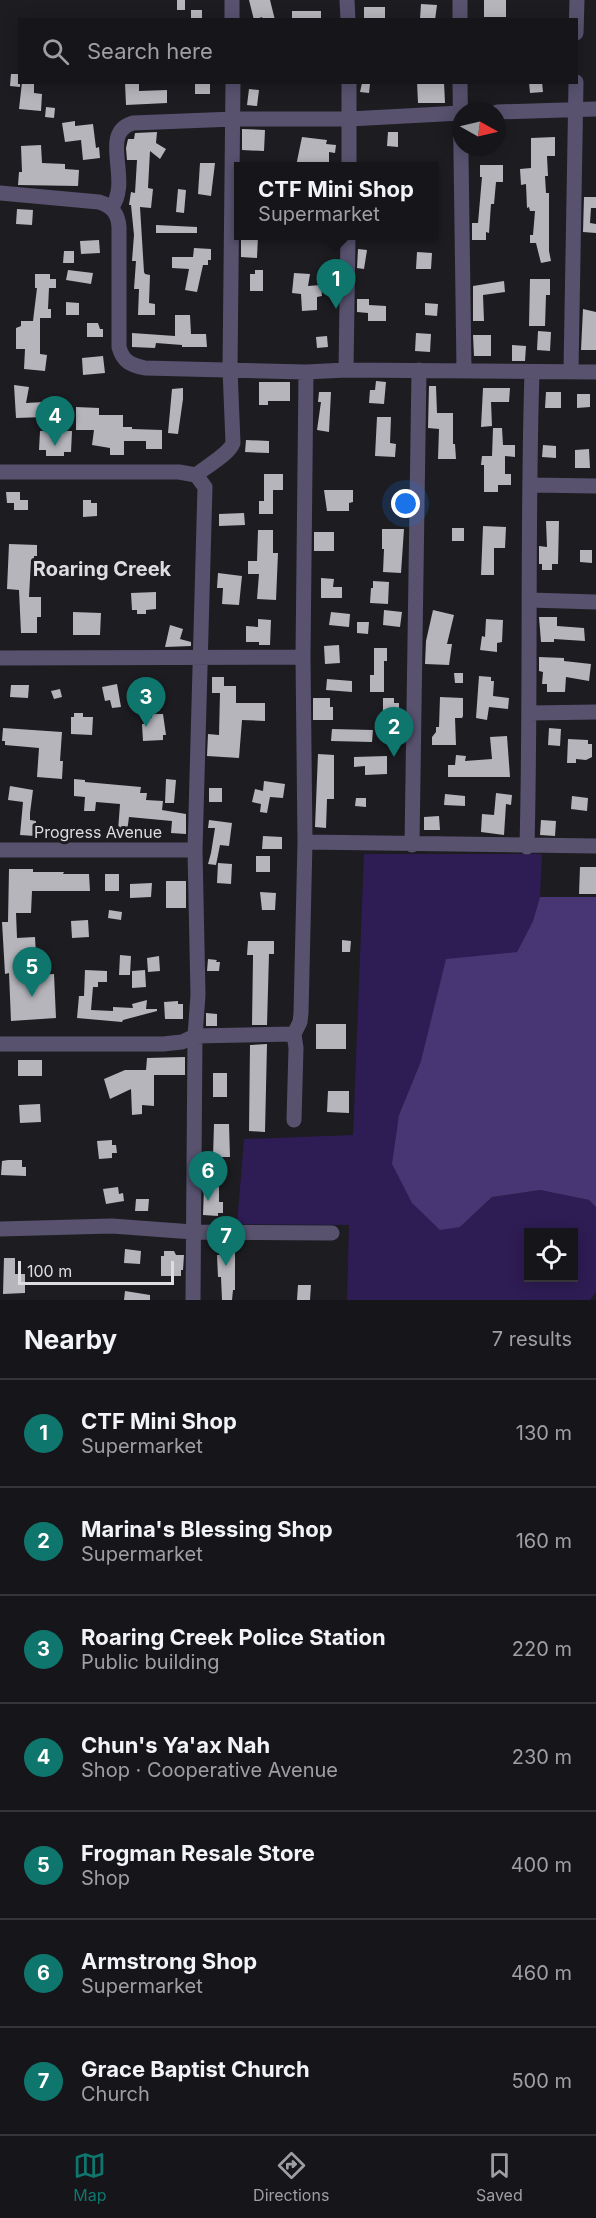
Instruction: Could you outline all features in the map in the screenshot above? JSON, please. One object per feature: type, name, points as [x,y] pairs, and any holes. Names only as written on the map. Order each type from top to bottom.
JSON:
[{"type":"street","points":[[232,0],[232,18]]},
{"type":"street","points":[[347,0],[348,18]]},
{"type":"street","points":[[460,0],[460,18]]},
{"type":"street","points":[[576,18],[577,0]]},
{"type":"street","points":[[196,475],[211,462],[228,453],[233,443],[230,369],[233,84]]},
{"type":"street","points":[[349,84],[349,162]]},
{"type":"street","points":[[460,84],[460,102]]},
{"type":"street","points":[[571,372],[576,84]]},
{"type":"street","points":[[506,112],[596,109]]},
{"type":"street","points":[[111,208],[119,196],[120,187],[116,143],[121,129],[126,125],[142,122],[349,119],[452,113]]},
{"type":"street","points":[[461,156],[464,370]]},
{"type":"street","points":[[0,193],[91,201],[106,204],[111,208],[118,218],[119,227],[118,336],[121,356],[127,363],[145,368],[306,372],[464,370],[596,372]]},
{"type":"street","points":[[346,370],[348,240]]},
{"type":"street","points":[[412,845],[419,370]]},
{"type":"street","points":[[294,1120],[296,1048],[294,1034],[300,1022],[301,1013],[305,842],[303,657],[306,372]]},
{"type":"street","points":[[527,847],[532,372]]},
{"type":"street","points":[[0,472],[179,472],[196,475],[205,487],[195,850],[198,994],[195,1036],[193,1300]]},
{"type":"street","points":[[530,485],[596,486]]},
{"type":"street","points":[[529,600],[596,602]]},
{"type":"street","points":[[0,658],[303,657]]},
{"type":"street","points":[[530,713],[596,712]]},
{"type":"street","points":[[305,842],[527,847],[596,846]]},
{"type":"street","name":"Progress Avenue","points":[[0,850],[195,850]]},
{"type":"street","points":[[0,1044],[163,1044],[182,1042],[195,1036],[294,1034]]},
{"type":"street","points":[[0,1229],[112,1226],[193,1232],[332,1233]]},
{"type":"shaded area","points":[[364,854],[542,854],[540,897],[533,921],[517,952],[421,1061],[399,1115],[460,1227],[492,1197],[540,1190],[589,1200],[596,1207],[596,1292],[590,1300],[347,1300],[349,1225],[237,1224],[244,1139],[353,1135]]},
{"type":"shaded area","points":[[540,897],[596,897],[596,1207],[589,1200],[540,1190],[492,1197],[460,1227],[440,1230],[412,1203],[392,1164],[399,1115],[421,1061],[446,959],[517,952],[533,921]]},
{"type":"building","points":[[177,0],[185,0],[185,10],[177,10]]},
{"type":"building","points":[[249,0],[270,0],[274,18],[254,18]]},
{"type":"building","points":[[484,0],[506,0],[506,17],[484,17]]},
{"type":"building","points":[[421,4],[437,5],[435,18],[420,18]]},
{"type":"building","points":[[364,7],[385,7],[385,18],[364,18]]},
{"type":"building","points":[[191,10],[202,10],[202,18],[191,18]]},
{"type":"building","points":[[292,11],[321,11],[321,18],[292,18]]},
{"type":"building","points":[[11,74],[18,74],[20,87],[10,86]]},
{"type":"building","points":[[22,84],[34,84],[34,93],[42,94],[41,111],[19,109]]},
{"type":"building","points":[[125,84],[139,84],[139,91],[167,90],[167,103],[126,105]]},
{"type":"building","points":[[195,84],[210,84],[210,94],[195,94]]},
{"type":"building","points":[[362,84],[370,84],[369,93],[360,92]]},
{"type":"building","points":[[417,84],[444,84],[445,103],[418,103]]},
{"type":"building","points":[[529,84],[542,84],[543,92],[530,93]]},
{"type":"building","points":[[249,89],[259,90],[257,106],[247,105]]},
{"type":"building","points":[[46,107],[55,108],[54,118],[45,117]]},
{"type":"building","points":[[75,121],[75,126],[93,124],[96,148],[99,147],[100,158],[83,160],[81,140],[65,142],[62,123]]},
{"type":"building","points":[[242,129],[265,130],[264,151],[242,150]]},
{"type":"building","points":[[157,132],[156,143],[166,149],[160,159],[150,151],[148,188],[153,189],[151,208],[140,207],[144,272],[150,275],[149,303],[155,304],[155,315],[138,315],[139,289],[134,289],[136,261],[132,261],[134,235],[131,205],[129,205],[131,192],[135,193],[137,160],[127,160],[126,148],[128,139],[134,139],[135,133]]},
{"type":"building","points":[[388,132],[398,132],[398,147],[387,146]]},
{"type":"building","points":[[302,137],[327,140],[326,144],[336,145],[335,153],[329,152],[329,162],[297,162]]},
{"type":"building","points":[[555,137],[555,156],[547,156],[548,176],[545,176],[546,193],[549,193],[551,261],[541,263],[536,243],[530,243],[535,211],[527,208],[526,184],[521,185],[520,169],[531,168],[531,138]]},
{"type":"building","points":[[41,145],[42,163],[65,164],[65,169],[79,170],[78,186],[18,185],[19,172],[22,172],[21,146]]},
{"type":"building","points":[[200,163],[215,163],[211,196],[198,194]]},
{"type":"building","points":[[480,165],[503,165],[503,182],[496,182],[486,240],[472,240],[472,223],[478,223],[482,177],[480,177]]},
{"type":"building","points":[[178,189],[186,190],[184,213],[176,212]]},
{"type":"building","points":[[584,197],[596,197],[596,208],[591,208],[590,223],[596,224],[596,233],[583,232]]},
{"type":"building","points":[[17,209],[33,210],[32,225],[16,224]]},
{"type":"building","points":[[156,225],[197,227],[197,233],[156,233]]},
{"type":"building","points":[[99,240],[100,253],[81,254],[80,241]]},
{"type":"building","points":[[241,240],[258,240],[257,258],[241,257]]},
{"type":"building","points":[[194,248],[211,249],[211,260],[208,260],[208,265],[203,265],[197,292],[185,290],[189,269],[172,268],[172,257],[193,257]]},
{"type":"building","points":[[358,249],[367,250],[364,269],[357,268]]},
{"type":"building","points":[[64,251],[74,251],[74,263],[63,263]]},
{"type":"building","points":[[417,252],[432,253],[431,269],[416,269]]},
{"type":"building","points":[[68,270],[93,273],[91,284],[66,280]]},
{"type":"building","points":[[255,270],[263,270],[263,291],[250,291],[250,274],[255,274]]},
{"type":"building","points":[[294,273],[310,274],[308,286],[321,285],[322,296],[317,297],[317,310],[302,311],[301,294],[292,293]]},
{"type":"building","points":[[35,274],[50,274],[50,279],[56,279],[56,288],[49,288],[48,309],[51,309],[51,318],[40,318],[40,354],[47,355],[45,371],[24,369],[25,349],[16,349],[16,328],[21,326],[21,321],[33,321],[37,288],[35,288]]},
{"type":"building","points":[[530,279],[550,279],[550,295],[546,295],[545,326],[529,326]]},
{"type":"building","points":[[504,281],[505,292],[483,295],[484,321],[473,321],[473,286]]},
{"type":"building","points":[[357,299],[369,299],[369,305],[386,306],[386,321],[368,321],[368,313],[357,312]]},
{"type":"building","points":[[66,302],[79,303],[79,315],[66,315]]},
{"type":"building","points":[[425,303],[438,304],[437,316],[425,315]]},
{"type":"building","points":[[583,309],[596,312],[596,350],[581,350]]},
{"type":"building","points":[[175,315],[190,315],[191,334],[206,334],[207,347],[182,347],[182,345],[156,343],[155,348],[132,347],[132,333],[175,336]]},
{"type":"building","points":[[87,323],[98,323],[100,329],[103,329],[103,337],[87,337]]},
{"type":"building","points":[[538,331],[551,332],[550,351],[537,350]]},
{"type":"building","points":[[416,333],[431,334],[430,352],[415,351]]},
{"type":"building","points":[[473,335],[491,335],[491,356],[474,356]]},
{"type":"building","points":[[327,336],[328,347],[317,348],[316,337]]},
{"type":"building","points":[[512,345],[526,346],[525,361],[512,361]]},
{"type":"building","points":[[103,356],[105,373],[83,375],[82,358]]},
{"type":"building","points":[[376,381],[386,382],[384,404],[369,403],[370,390],[375,390]]},
{"type":"building","points":[[259,382],[290,382],[290,401],[268,401],[268,405],[259,405]]},
{"type":"building","points":[[14,385],[29,387],[26,403],[44,402],[44,417],[16,418]]},
{"type":"building","points":[[429,386],[436,386],[437,413],[453,413],[453,444],[455,444],[456,459],[438,459],[439,429],[428,428]]},
{"type":"building","points":[[183,388],[178,434],[168,433],[172,389]]},
{"type":"building","points":[[483,388],[510,388],[509,402],[491,402],[492,426],[481,427]]},
{"type":"building","points":[[319,392],[331,392],[329,432],[317,430],[321,402],[318,402]]},
{"type":"building","points":[[546,392],[561,392],[561,408],[545,408]]},
{"type":"building","points":[[577,394],[590,394],[590,407],[577,408]]},
{"type":"building","points":[[76,407],[99,408],[99,415],[123,415],[123,427],[162,430],[162,449],[146,449],[146,441],[124,441],[124,455],[110,455],[110,448],[92,445],[94,430],[76,430]]},
{"type":"building","points":[[377,417],[391,417],[390,443],[396,444],[395,457],[375,456]]},
{"type":"building","points":[[493,428],[502,428],[503,445],[515,445],[515,457],[505,456],[505,474],[511,474],[511,485],[498,485],[498,492],[484,492],[482,456],[492,456]]},
{"type":"building","points":[[40,431],[72,431],[71,452],[64,452],[64,456],[46,456],[46,450],[39,450]]},
{"type":"building","points":[[246,440],[269,441],[269,453],[245,452]]},
{"type":"building","points":[[543,445],[556,446],[556,458],[542,457]]},
{"type":"building","points":[[589,449],[590,468],[575,468],[575,450]]},
{"type":"building","points":[[264,474],[283,474],[283,490],[273,490],[273,514],[259,514],[259,501],[264,501]]},
{"type":"building","points":[[324,490],[353,490],[353,502],[349,503],[349,511],[327,511]]},
{"type":"building","points":[[6,492],[20,492],[20,500],[28,500],[28,510],[14,510],[14,503],[7,503]]},
{"type":"building","points":[[83,500],[97,503],[97,516],[83,517]]},
{"type":"building","points":[[244,513],[245,525],[219,526],[219,514]]},
{"type":"building","points":[[546,521],[559,521],[558,564],[552,564],[552,570],[542,570],[542,564],[539,564],[539,546],[547,547]]},
{"type":"building","points":[[483,526],[506,527],[505,548],[494,548],[494,575],[481,575]]},
{"type":"building","points":[[452,528],[464,528],[464,541],[452,541]]},
{"type":"building","points":[[382,529],[404,529],[401,573],[383,572]]},
{"type":"building","points":[[258,530],[273,530],[273,553],[278,553],[276,600],[257,599],[259,574],[248,574],[248,561],[257,561]]},
{"type":"building","points":[[314,532],[334,532],[334,551],[314,551]]},
{"type":"building","points":[[9,544],[37,545],[37,556],[31,560],[29,597],[41,597],[41,617],[37,617],[37,633],[21,633],[19,590],[7,589]]},
{"type":"building","points":[[580,550],[592,550],[592,563],[580,562]]},
{"type":"building","points":[[218,573],[242,576],[239,605],[222,604],[223,588],[217,588]]},
{"type":"building","points":[[321,578],[334,579],[333,587],[342,587],[342,598],[321,598]]},
{"type":"building","points":[[373,581],[389,582],[388,604],[370,603]]},
{"type":"building","points":[[156,592],[156,609],[146,610],[146,614],[137,614],[137,610],[132,610],[131,593]]},
{"type":"building","points":[[384,610],[402,612],[400,627],[383,625]]},
{"type":"building","points":[[433,610],[454,615],[447,644],[452,644],[449,665],[425,664],[426,641]]},
{"type":"building","points":[[73,612],[101,613],[100,635],[73,635]]},
{"type":"building","points":[[331,612],[350,614],[349,627],[329,625]]},
{"type":"building","points":[[539,617],[557,617],[557,626],[584,628],[585,641],[554,639],[554,642],[541,642]]},
{"type":"building","points":[[258,619],[271,620],[270,645],[246,642],[246,626],[258,627]]},
{"type":"building","points":[[486,619],[503,620],[502,642],[497,643],[497,652],[480,650],[482,636],[485,637]]},
{"type":"building","points":[[357,622],[369,622],[368,634],[357,633]]},
{"type":"building","points":[[170,625],[183,629],[180,639],[191,642],[191,646],[165,647]]},
{"type":"building","points":[[339,645],[340,663],[325,664],[324,646]]},
{"type":"building","points":[[374,648],[387,648],[387,661],[384,661],[384,692],[370,692],[370,675],[374,675]]},
{"type":"building","points":[[539,657],[564,658],[564,661],[591,664],[589,681],[566,677],[565,692],[547,692],[547,684],[542,684],[543,672],[539,671]]},
{"type":"building","points":[[454,673],[463,673],[463,683],[455,683]]},
{"type":"building","points":[[479,676],[491,677],[491,681],[494,681],[493,696],[509,698],[508,709],[489,707],[487,720],[476,718]]},
{"type":"building","points":[[212,677],[224,677],[224,686],[236,686],[236,703],[265,703],[265,721],[242,720],[239,758],[207,756],[208,734],[219,735],[220,693],[212,693]]},
{"type":"building","points":[[327,679],[352,681],[352,692],[326,690]]},
{"type":"building","points":[[117,684],[121,707],[112,708],[110,700],[105,701],[102,687]]},
{"type":"building","points":[[11,685],[29,685],[28,698],[10,697]]},
{"type":"building","points":[[60,689],[62,697],[54,699],[51,691]]},
{"type":"building","points":[[440,697],[463,698],[463,716],[455,718],[456,745],[432,745],[432,737],[436,732],[436,727],[439,727]]},
{"type":"building","points":[[313,698],[330,698],[333,720],[313,720]]},
{"type":"building","points":[[383,698],[394,698],[394,703],[399,703],[399,719],[383,719]]},
{"type":"building","points":[[74,713],[83,713],[83,717],[93,717],[92,735],[71,734],[71,717],[74,717]]},
{"type":"building","points":[[152,714],[163,714],[166,735],[163,735],[163,740],[143,741],[144,718],[152,718]]},
{"type":"building","points":[[3,728],[62,732],[60,761],[63,761],[62,779],[37,777],[39,748],[5,745],[5,741],[2,741]]},
{"type":"building","points":[[549,728],[561,729],[560,746],[548,745]]},
{"type":"building","points":[[332,729],[373,730],[372,742],[331,741]]},
{"type":"building","points":[[507,736],[510,777],[448,777],[448,765],[455,765],[456,755],[466,756],[465,761],[492,759],[490,737]]},
{"type":"building","points":[[568,739],[588,740],[588,744],[592,744],[592,757],[586,760],[576,759],[576,763],[567,763]]},
{"type":"building","points":[[318,754],[334,755],[334,799],[327,799],[326,828],[315,827]]},
{"type":"building","points":[[387,756],[387,774],[365,775],[365,766],[354,767],[354,757]]},
{"type":"building","points":[[74,779],[141,787],[140,793],[147,793],[146,800],[163,801],[162,810],[186,814],[186,834],[171,833],[172,821],[129,817],[127,832],[118,831],[120,804],[96,802],[95,811],[84,811],[85,797],[74,796]]},
{"type":"building","points":[[166,779],[176,780],[174,803],[165,803]]},
{"type":"building","points":[[264,781],[285,784],[283,798],[270,797],[267,813],[260,812],[261,804],[252,802],[255,789],[263,791]]},
{"type":"building","points":[[10,786],[33,790],[30,820],[36,821],[35,836],[20,835],[23,802],[8,800]]},
{"type":"building","points":[[209,788],[222,788],[222,802],[209,802]]},
{"type":"building","points":[[496,793],[512,795],[511,805],[506,804],[504,835],[481,832],[482,814],[494,815]]},
{"type":"building","points":[[445,794],[465,796],[465,806],[444,805]]},
{"type":"building","points":[[572,796],[588,798],[587,811],[571,809]]},
{"type":"building","points":[[356,798],[366,798],[366,807],[355,806]]},
{"type":"building","points":[[439,816],[440,830],[424,830],[424,817]]},
{"type":"building","points":[[209,820],[232,823],[229,846],[220,845],[216,865],[208,864],[215,828],[208,828]]},
{"type":"building","points":[[541,820],[556,821],[555,836],[540,835]]},
{"type":"building","points":[[263,836],[282,837],[282,849],[262,849]]},
{"type":"building","points":[[256,856],[270,856],[270,872],[256,872]]},
{"type":"building","points":[[218,863],[232,864],[231,884],[217,883]]},
{"type":"building","points":[[580,867],[596,867],[596,894],[579,894]]},
{"type":"building","points":[[9,869],[89,874],[90,891],[32,891],[31,913],[16,913],[17,938],[35,937],[37,975],[54,974],[56,1018],[11,1021],[9,973],[5,974],[2,922],[8,922]]},
{"type":"building","points":[[105,874],[119,874],[119,891],[105,891]]},
{"type":"building","points":[[166,881],[186,881],[186,908],[166,908]]},
{"type":"building","points":[[152,883],[151,897],[130,898],[130,884]]},
{"type":"building","points":[[260,892],[276,893],[275,910],[262,910]]},
{"type":"building","points":[[109,910],[122,912],[121,920],[108,918]]},
{"type":"building","points":[[88,920],[89,937],[72,938],[71,921]]},
{"type":"building","points":[[342,940],[351,941],[350,952],[342,952]]},
{"type":"building","points":[[248,941],[274,941],[274,954],[269,954],[267,1025],[252,1025],[253,955],[247,955]]},
{"type":"building","points":[[120,955],[131,956],[130,975],[119,975]]},
{"type":"building","points":[[159,956],[160,971],[148,972],[147,958]]},
{"type":"building","points":[[208,959],[220,962],[219,971],[207,971]]},
{"type":"building","points":[[85,970],[107,971],[107,982],[98,982],[98,987],[93,987],[91,1010],[113,1011],[113,1007],[133,1008],[132,1004],[147,1000],[146,1009],[157,1009],[157,1011],[122,1022],[77,1018],[79,996],[84,996]]},
{"type":"building","points":[[145,970],[146,987],[132,988],[132,971]]},
{"type":"building","points":[[178,1001],[178,1004],[183,1004],[183,1019],[165,1019],[164,1002]]},
{"type":"building","points":[[206,1013],[217,1014],[217,1026],[206,1026]]},
{"type":"building","points":[[316,1024],[346,1024],[346,1049],[316,1049]]},
{"type":"building","points":[[267,1044],[265,1132],[249,1131],[250,1045]]},
{"type":"building","points":[[185,1057],[185,1075],[154,1075],[154,1106],[142,1105],[142,1114],[132,1115],[131,1089],[110,1099],[104,1079],[125,1070],[146,1070],[147,1058]]},
{"type":"building","points":[[18,1060],[42,1060],[42,1076],[18,1076]]},
{"type":"building","points":[[213,1073],[227,1073],[227,1097],[213,1097]]},
{"type":"building","points":[[328,1091],[349,1091],[349,1113],[327,1112]]},
{"type":"building","points":[[40,1104],[41,1122],[20,1123],[19,1105]]},
{"type":"building","points":[[214,1124],[229,1124],[230,1157],[213,1157]]},
{"type":"building","points":[[112,1140],[112,1145],[116,1145],[117,1153],[112,1153],[112,1158],[99,1159],[97,1141]]},
{"type":"building","points":[[22,1160],[22,1167],[26,1167],[26,1176],[1,1175],[2,1161]]},
{"type":"building","points":[[118,1187],[119,1194],[123,1193],[124,1201],[106,1204],[103,1189]]},
{"type":"building","points":[[204,1187],[219,1187],[219,1202],[223,1202],[223,1213],[218,1213],[218,1216],[203,1215]]},
{"type":"building","points":[[136,1199],[149,1199],[148,1211],[135,1211]]},
{"type":"building","points":[[222,1246],[235,1246],[235,1290],[233,1290],[232,1300],[222,1300],[217,1255],[222,1255]]},
{"type":"building","points":[[125,1249],[141,1251],[140,1264],[124,1263]]},
{"type":"building","points":[[164,1251],[174,1251],[176,1255],[184,1255],[181,1276],[161,1276],[161,1256],[164,1256]]},
{"type":"building","points":[[4,1258],[15,1258],[15,1274],[25,1274],[25,1293],[3,1294]]},
{"type":"building","points":[[298,1285],[311,1285],[310,1300],[297,1300]]},
{"type":"building","points":[[125,1291],[150,1295],[150,1300],[124,1300]]},
{"type":"place","name":"CTF Mini Shop","points":[[336,309]]},
{"type":"place","name":"Chun's Ya'ax Nah","points":[[55,446]]},
{"type":"place","name":"Roaring Creek Police Station","points":[[146,727]]},
{"type":"place","name":"Marina's Blessing Shop","points":[[394,757]]},
{"type":"place","name":"Frogman Resale Store","points":[[32,997]]},
{"type":"place","name":"Armstrong Shop","points":[[208,1201]]},
{"type":"place","name":"Grace Baptist Church","points":[[226,1266]]},
{"type":"district","name":"Roaring Creek","points":[[102,569]]}]
